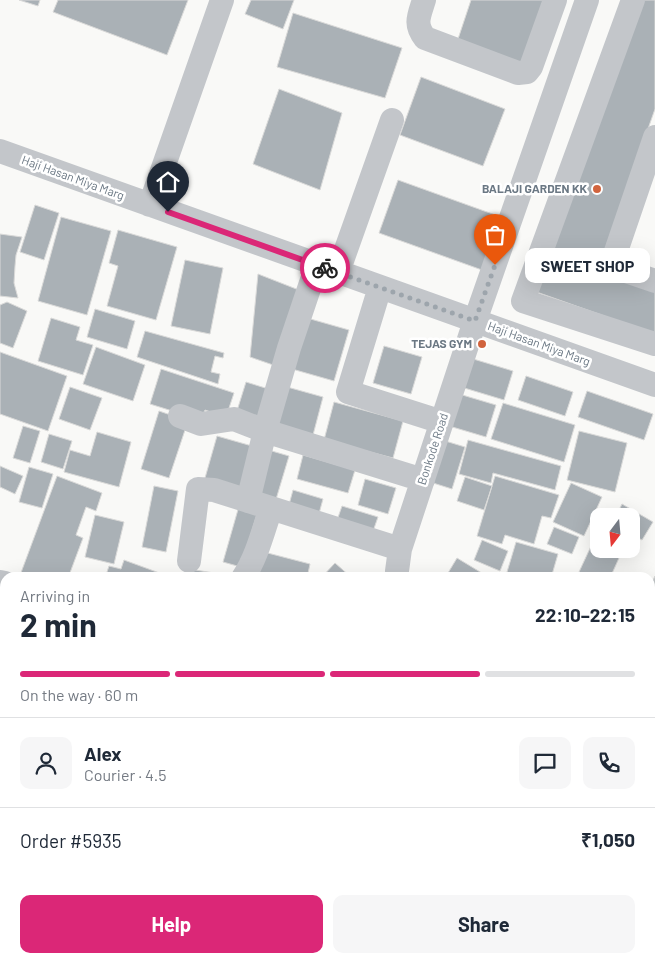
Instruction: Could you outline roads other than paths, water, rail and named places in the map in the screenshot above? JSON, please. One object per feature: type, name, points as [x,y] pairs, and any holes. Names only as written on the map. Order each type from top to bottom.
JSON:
[{"type":"street","points":[[150,205],[222,0]]},
{"type":"street","points":[[424,0],[418,20],[419,32],[425,38],[518,72],[527,72],[531,67],[555,0]]},
{"type":"street","points":[[633,0],[523,301],[655,344]]},
{"type":"street","name":"Bonkode Road","points":[[397,572],[400,549],[584,1]]},
{"type":"street","points":[[248,501],[289,348],[327,268],[392,120]]},
{"type":"street","points":[[655,137],[611,266],[655,281]]},
{"type":"street","name":"Haji Hasan Miya Marg","points":[[0,151],[655,385]]},
{"type":"street","points":[[380,287],[348,392],[442,422]]},
{"type":"street","points":[[180,416],[201,424],[234,419],[265,432],[423,480]]},
{"type":"street","points":[[189,561],[198,489],[214,490],[400,549]]},
{"type":"street","points":[[247,572],[271,508]]},
{"type":"place","name":"BALAJI GARDEN KK","points":[[597,189]]},
{"type":"place","name":"SWEET SHOP","points":[[495,265]]},
{"type":"place","name":"TEJAS GYM","points":[[482,344]]}]
